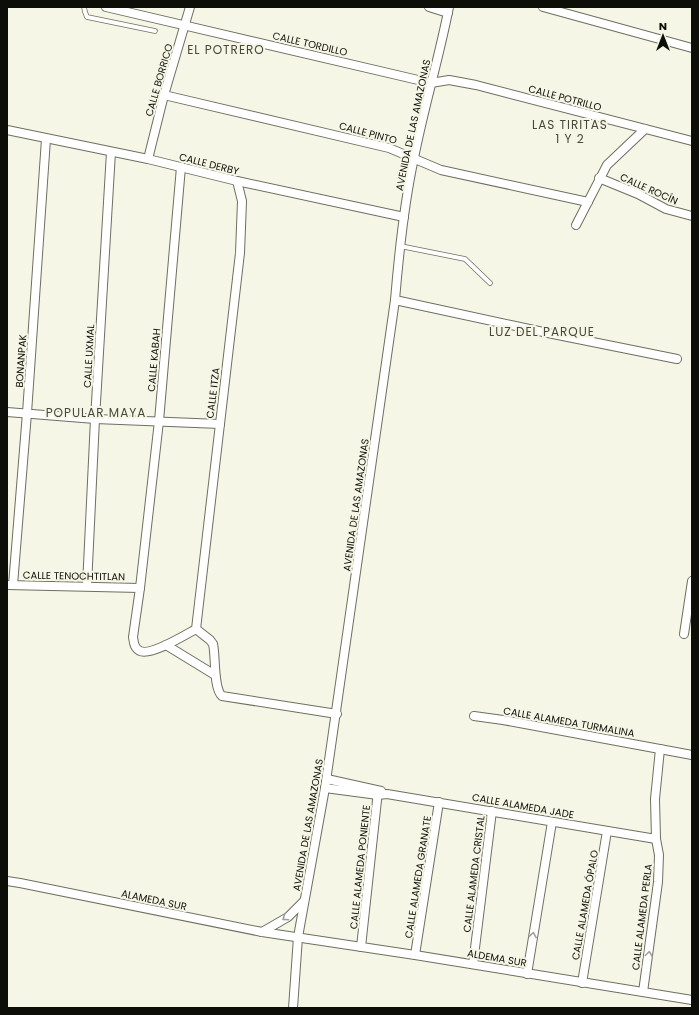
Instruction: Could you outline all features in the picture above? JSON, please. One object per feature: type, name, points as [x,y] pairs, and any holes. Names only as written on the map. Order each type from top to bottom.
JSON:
[{"type":"street","name":"CALLE TORDILLO","points":[[106,7],[185,24],[431,84]]},
{"type":"street","name":"CALLE BORRICO","points":[[148,159],[164,95],[190,7]]},
{"type":"street","points":[[429,7],[448,10]]},
{"type":"street","points":[[543,7],[692,48]]},
{"type":"street","name":"AVENIDA DE LAS AMAZONAS","points":[[293,1008],[298,937],[326,788],[395,300],[404,217],[414,159],[448,10]]},
{"type":"street","name":"CALLE POTRILLO","points":[[431,84],[449,80],[476,85],[692,141]]},
{"type":"street","name":"CALLE PINTO","points":[[164,95],[389,148],[441,170],[588,202]]},
{"type":"street","points":[[576,225],[599,178],[607,166],[645,129]]},
{"type":"street","name":"CALLE DERBY","points":[[8,130],[148,159],[237,181],[404,217]]},
{"type":"street","name":"BONANPAK","points":[[10,585],[27,413],[46,139]]},
{"type":"street","name":"CALLE UXMAL","points":[[87,586],[95,419],[111,152]]},
{"type":"street","name":"CALLE KABAH","points":[[166,645],[147,652],[141,652],[134,645],[133,637],[159,421],[181,167]]},
{"type":"street","name":"CALLE ROCÍN","points":[[599,178],[638,194],[666,209],[692,216]]},
{"type":"street","name":"CALLE ITZA","points":[[196,629],[200,608],[240,252],[242,201],[237,181]]},
{"type":"street","points":[[395,300],[677,359]]},
{"type":"street","points":[[7,412],[95,419],[220,424]]},
{"type":"street","points":[[684,634],[692,581]]},
{"type":"street","name":"CALLE TENOCHTITLAN","points":[[10,585],[140,588]]},
{"type":"street","points":[[166,645],[196,629],[210,640],[213,644],[215,675],[219,694],[227,698],[336,714]]},
{"type":"street","points":[[166,645],[215,675]]},
{"type":"street","name":"CALLE ALAMEDA TURMALINA","points":[[474,716],[692,755]]},
{"type":"street","name":"CALLE ALAMEDA PERLA","points":[[643,992],[658,882],[659,855],[656,839],[655,799],[660,749]]},
{"type":"street","name":"CALLE ALAMEDA JADE","points":[[327,779],[387,794],[656,839]]},
{"type":"street","name":"CALLE ALAMEDA JADE","points":[[326,788],[378,792]]},
{"type":"street","name":"CALLE ALAMEDA PONIENTE","points":[[361,947],[378,792]]},
{"type":"street","name":"CALLE ALAMEDA GRANATE","points":[[416,955],[439,802]]},
{"type":"street","name":"CALLE ALAMEDA CRISTAL","points":[[473,964],[492,811]]},
{"type":"street","points":[[527,974],[552,822]]},
{"type":"street","name":"CALLE ALAMEDA ÓPALO","points":[[582,983],[608,831]]},
{"type":"street","name":"ALAMEDA SUR","points":[[7,881],[262,932],[298,937]]},
{"type":"street","points":[[262,932],[288,917],[304,900]]},
{"type":"street","name":"ALDEMA SUR","points":[[298,937],[692,1000]]},
{"type":"lane","points":[[84,7],[87,17],[155,31]]},
{"type":"lane","points":[[400,246],[465,259],[490,283]]},
{"type":"district","name":"EL POTRERO","points":[[226,49]]},
{"type":"district","name":"LAS TIRITAS 1 Y 2","points":[[570,131]]},
{"type":"district","name":"LUZ DEL PARQUE","points":[[542,331]]},
{"type":"district","name":"POPULAR MAYA","points":[[96,412]]}]
